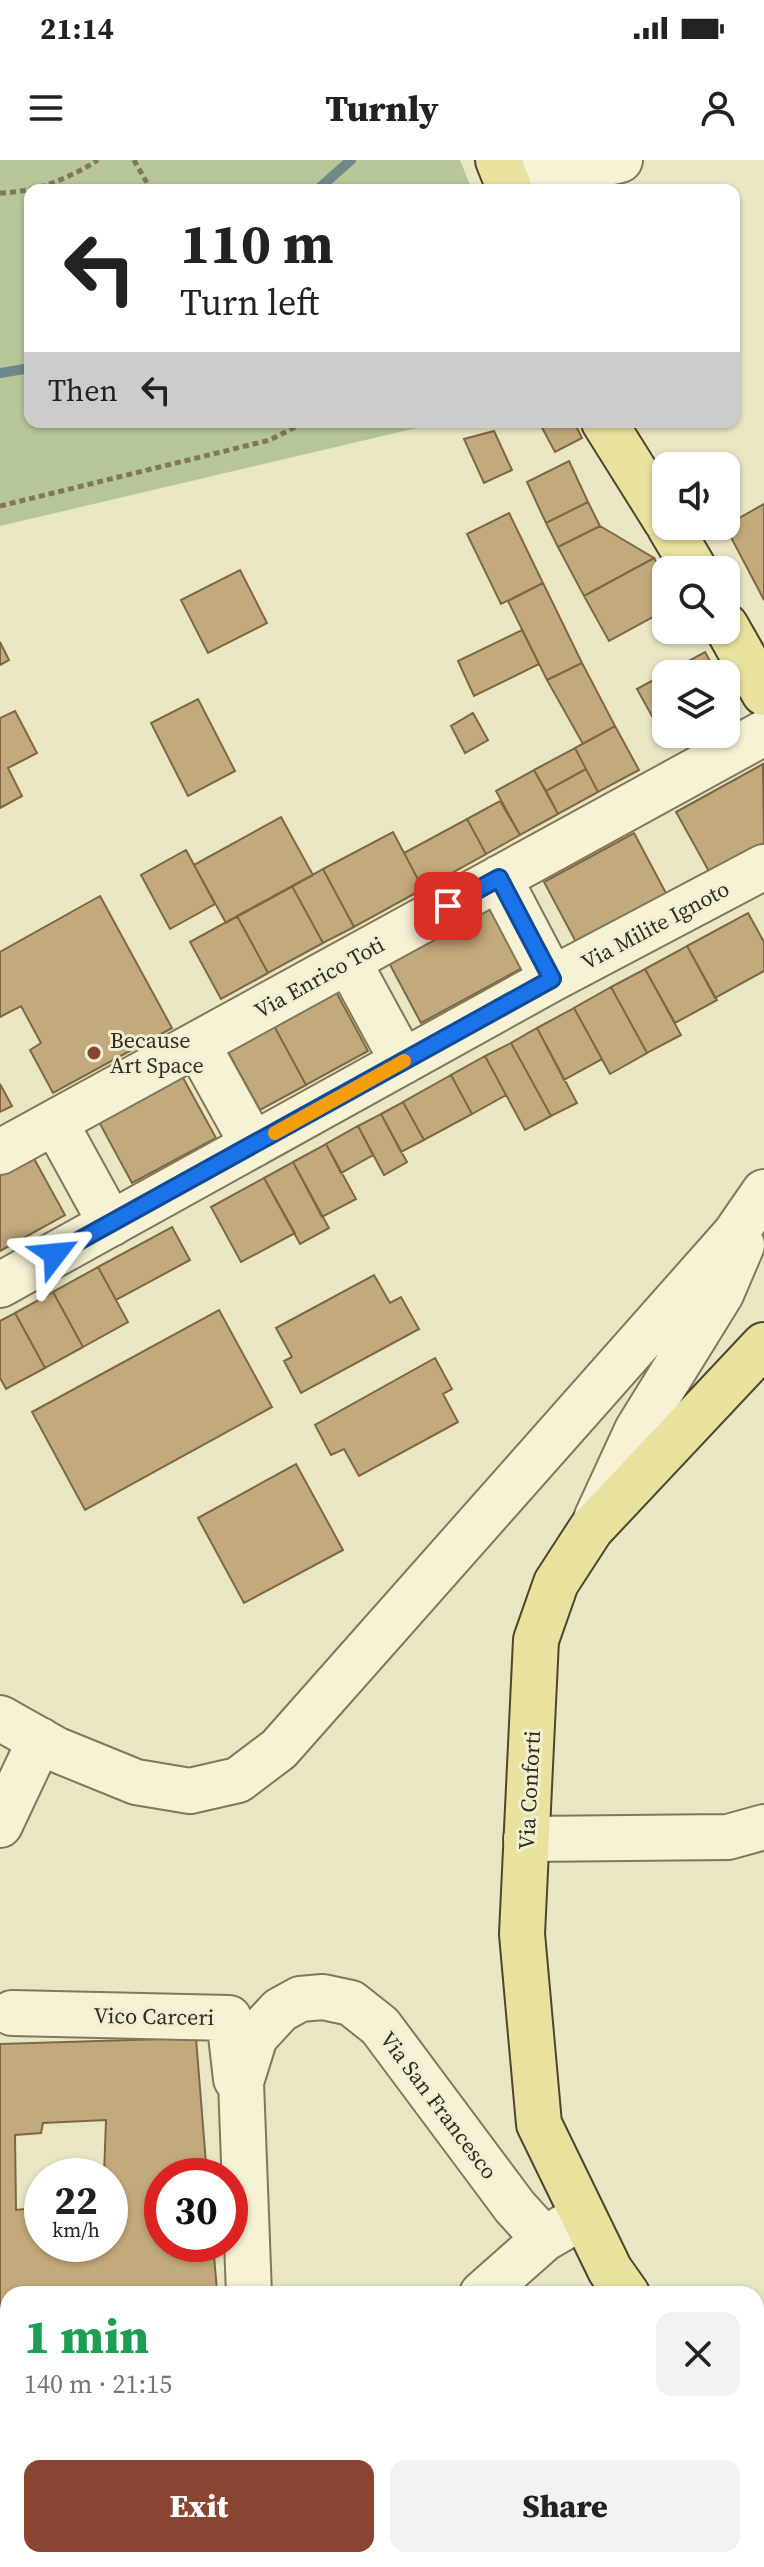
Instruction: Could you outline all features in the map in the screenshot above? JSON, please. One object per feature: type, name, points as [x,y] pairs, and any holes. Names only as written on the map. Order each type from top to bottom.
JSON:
[{"type":"main road","points":[[608,428],[652,498]]},
{"type":"main road","points":[[736,644],[764,693]]},
{"type":"main road","name":"Via Conforti","points":[[621,2286],[610,2270],[539,2124],[522,1934],[536,1640],[556,1583],[591,1529],[764,1345]]},
{"type":"street","points":[[505,179],[620,160]]},
{"type":"street","name":"Via Enrico Toti","points":[[0,1152],[764,733]]},
{"type":"street","name":"Via Milite Ignoto","points":[[0,1285],[552,979],[764,867]]},
{"type":"street","points":[[499,878],[552,979]]},
{"type":"street","points":[[348,961],[403,1062]]},
{"type":"street","points":[[197,1044],[253,1145]]},
{"type":"street","points":[[55,1122],[111,1224]]},
{"type":"street","points":[[591,1529],[637,1430],[721,1294],[764,1194]]},
{"type":"street","points":[[0,1718],[55,1749],[136,1782],[190,1791],[238,1780],[279,1749],[725,1245],[764,1194]]},
{"type":"street","points":[[0,1825],[40,1740]]},
{"type":"street","points":[[526,1839],[728,1837],[764,1827]]},
{"type":"street","name":"Via San Francesco","points":[[249,2286],[241,2082],[255,2037],[280,2010],[300,1999],[323,1997],[351,2003],[380,2026],[515,2207],[544,2239]]},
{"type":"street","name":"Vico Carceri","points":[[12,2013],[229,2018],[243,2133]]},
{"type":"street","points":[[491,2286],[544,2239],[584,2215]]},
{"type":"path","points":[[49,184],[75,175],[98,160]]},
{"type":"path","points":[[134,160],[148,184]]},
{"type":"path","points":[[0,193],[24,189]]},
{"type":"path","points":[[0,506],[270,440],[290,428]]},
{"type":"green space","points":[[0,160],[460,160],[470,184],[24,184],[24,428],[416,428],[0,526]]},
{"type":"building","points":[[542,428],[577,428],[582,438],[555,452]]},
{"type":"building","points":[[494,431],[512,470],[484,483],[464,439]]},
{"type":"building","points":[[569,461],[588,502],[546,523],[527,482]]},
{"type":"building","points":[[588,502],[600,526],[558,547],[546,523]]},
{"type":"building","points":[[764,504],[764,600],[732,540],[740,540],[740,518]]},
{"type":"building","points":[[509,513],[543,583],[501,604],[467,534]]},
{"type":"building","points":[[600,526],[652,559],[584,596],[558,547]]},
{"type":"building","points":[[652,559],[652,618],[609,641],[584,596]]},
{"type":"building","points":[[240,570],[267,623],[208,653],[181,600]]},
{"type":"building","points":[[543,583],[582,663],[547,680],[508,601]]},
{"type":"building","points":[[522,630],[539,664],[474,696],[458,661]]},
{"type":"building","points":[[0,642],[9,660],[0,665]]},
{"type":"building","points":[[705,652],[709,660],[690,660]]},
{"type":"building","points":[[582,663],[615,726],[583,744],[547,680]]},
{"type":"building","points":[[652,681],[652,716],[637,689]]},
{"type":"building","points":[[198,699],[235,771],[188,796],[151,723]]},
{"type":"building","points":[[15,711],[37,753],[8,768],[22,796],[0,808],[0,718]]},
{"type":"building","points":[[473,713],[488,740],[465,753],[451,726]]},
{"type":"building","points":[[615,726],[639,770],[598,792],[575,748]]},
{"type":"building","points":[[575,748],[586,769],[546,791],[534,770]]},
{"type":"building","points":[[763,764],[764,846],[711,875],[676,812]]},
{"type":"building","points":[[586,769],[598,792],[558,814],[546,791]]},
{"type":"building","points":[[534,770],[558,814],[520,835],[496,791]]},
{"type":"building","points":[[500,801],[520,835],[486,854],[467,819]]},
{"type":"building","points":[[281,817],[313,875],[226,923],[194,865]]},
{"type":"building","points":[[467,819],[486,854],[423,889],[404,853]]},
{"type":"building","points":[[393,832],[423,889],[354,927],[323,869]]},
{"type":"building","points":[[634,833],[667,895],[577,944],[544,882]]},
{"type":"building","points":[[186,850],[215,904],[170,929],[141,875]]},
{"type":"building","points":[[323,869],[354,927],[323,943],[292,886]]},
{"type":"building","points":[[292,886],[323,943],[268,973],[237,916]]},
{"type":"building","points":[[100,896],[172,1028],[53,1093],[30,1050],[41,1043],[21,1006],[0,1017],[0,952]]},
{"type":"building","points":[[487,904],[522,968],[421,1023],[387,959]]},
{"type":"building","points":[[748,913],[764,942],[764,971],[715,998],[687,946]]},
{"type":"building","points":[[237,916],[268,973],[221,999],[190,942]]},
{"type":"building","points":[[687,946],[717,1000],[675,1023],[645,969]]},
{"type":"building","points":[[645,969],[681,1035],[647,1053],[611,987]]},
{"type":"building","points":[[611,987],[647,1053],[610,1074],[574,1008]]},
{"type":"building","points":[[335,990],[368,1051],[306,1085],[273,1024]]},
{"type":"building","points":[[574,1008],[602,1059],[564,1080],[537,1028]]},
{"type":"building","points":[[273,1024],[306,1085],[260,1110],[227,1050]]},
{"type":"building","points":[[537,1028],[577,1103],[551,1116],[511,1043]]},
{"type":"building","points":[[511,1043],[551,1116],[525,1130],[485,1056]]},
{"type":"building","points":[[485,1056],[506,1095],[472,1114],[451,1075]]},
{"type":"building","points":[[451,1075],[472,1114],[424,1140],[403,1102]]},
{"type":"building","points":[[182,1076],[216,1138],[132,1183],[99,1122]]},
{"type":"building","points":[[0,1084],[12,1106],[0,1112]]},
{"type":"building","points":[[403,1102],[424,1140],[401,1152],[381,1114]]},
{"type":"building","points":[[381,1114],[407,1162],[384,1175],[358,1126]]},
{"type":"building","points":[[358,1126],[373,1155],[341,1173],[326,1144]]},
{"type":"building","points":[[326,1144],[356,1199],[322,1217],[293,1162]]},
{"type":"building","points":[[32,1155],[65,1215],[0,1251],[0,1172]]},
{"type":"building","points":[[293,1162],[329,1228],[300,1244],[264,1178]]},
{"type":"building","points":[[264,1178],[295,1233],[241,1262],[211,1207]]},
{"type":"building","points":[[172,1227],[190,1260],[116,1300],[98,1267]]},
{"type":"building","points":[[98,1267],[128,1322],[83,1347],[53,1292]]},
{"type":"building","points":[[374,1275],[390,1303],[401,1297],[419,1329],[301,1393],[284,1361],[292,1357],[276,1328]]},
{"type":"building","points":[[53,1292],[83,1347],[45,1368],[15,1313]]},
{"type":"building","points":[[219,1310],[272,1407],[85,1510],[32,1412]]},
{"type":"building","points":[[15,1313],[45,1368],[6,1389],[0,1378],[0,1321]]},
{"type":"building","points":[[435,1358],[452,1389],[443,1394],[458,1422],[359,1476],[344,1449],[331,1455],[315,1425]]},
{"type":"building","points":[[296,1464],[343,1550],[244,1603],[198,1518]]},
{"type":"building","points":[[196,2038],[206,2158],[144,2158],[144,2262],[215,2262],[217,2286],[0,2286],[0,2044]]},
{"type":"waterway","points":[[324,184],[351,160]]},
{"type":"waterway","points":[[0,373],[24,369]]},
{"type":"slow traffic","points":[[275,1133],[404,1061]]},
{"type":"place","name":"Because Art Space","points":[[94,1053]]},
{"type":"route","points":[[55,1254],[552,979],[499,878],[448,906]]}]
